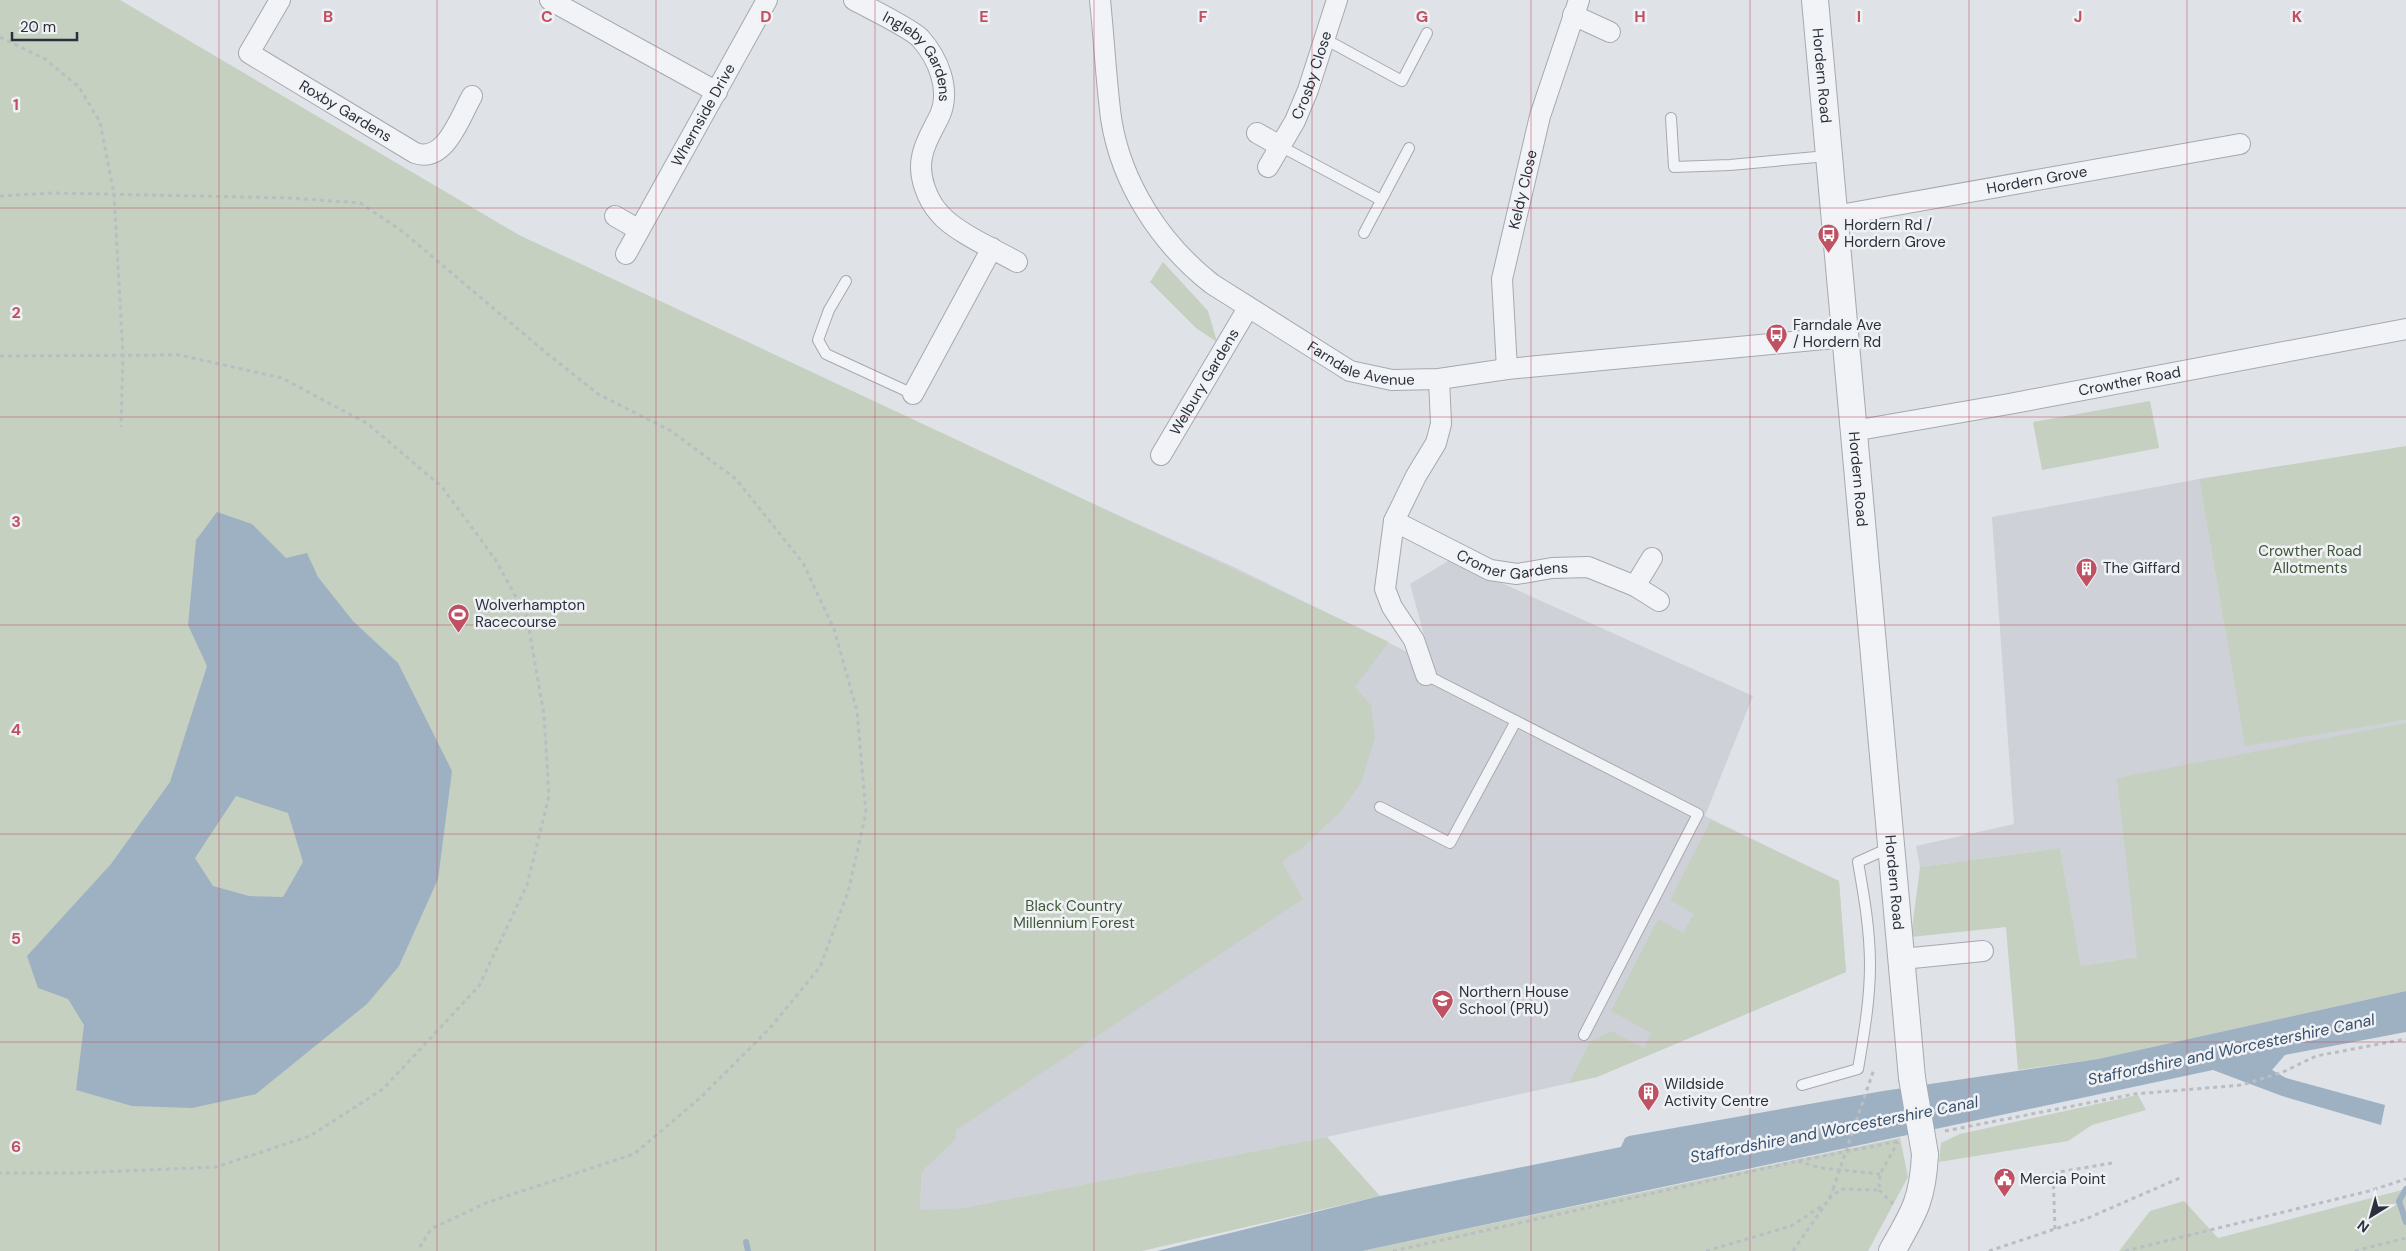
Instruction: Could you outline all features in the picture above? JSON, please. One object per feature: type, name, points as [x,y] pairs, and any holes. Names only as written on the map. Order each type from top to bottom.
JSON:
[{"type":"street","name":"Roxby Gardens","points":[[280,0],[249,53],[415,154],[425,157],[436,154],[447,141],[472,96]]},
{"type":"street","points":[[550,0],[717,92]]},
{"type":"street","name":"Whernside Drive","points":[[626,254],[767,0]]},
{"type":"street","name":"Ingleby Gardens","points":[[854,0],[919,37],[934,58],[942,76],[944,97],[941,113],[922,157],[922,174],[928,195],[940,214],[953,225],[1017,262]]},
{"type":"street","name":"Farndale Avenue","points":[[1100,0],[1111,120],[1132,185],[1148,216],[1173,249],[1212,284],[1350,371],[1392,380],[1438,379],[1508,369],[1845,337]]},
{"type":"street","name":"Crosby Close","points":[[1268,167],[1295,121],[1308,90],[1323,38],[1337,0]]},
{"type":"street","name":"Hordern Road","points":[[1815,0],[1853,431],[1893,846],[1912,1078],[1922,1142],[1923,1182],[1918,1203],[1892,1251]]},
{"type":"street","name":"Keldy Close","points":[[1508,369],[1502,279],[1540,116],[1576,8],[1610,32]]},
{"type":"street","points":[[1257,133],[1280,146]]},
{"type":"street","name":"Hordern Grove","points":[[1834,216],[2240,144]]},
{"type":"street","points":[[615,216],[639,230]]},
{"type":"street","points":[[913,394],[992,248]]},
{"type":"street","name":"Welbury Gardens","points":[[1161,455],[1248,308]]},
{"type":"street","name":"Crowther Road","points":[[1853,431],[2019,402],[2406,329]]},
{"type":"street","points":[[1426,675],[1414,640],[1392,607],[1386,589],[1394,520],[1416,476],[1436,443],[1441,424],[1438,379]]},
{"type":"street","name":"Cromer Gardens","points":[[1394,520],[1490,570],[1517,574],[1552,568],[1588,567],[1636,586],[1659,601]]},
{"type":"street","points":[[1636,586],[1652,558]]},
{"type":"street","points":[[1902,959],[1984,951]]},
{"type":"lane","points":[[1323,38],[1402,81],[1427,33]]},
{"type":"lane","points":[[1671,118],[1674,167],[1828,156]]},
{"type":"lane","points":[[1280,146],[1381,200]]},
{"type":"lane","points":[[1364,233],[1409,148]]},
{"type":"lane","points":[[846,281],[829,310],[818,340],[826,354],[913,394]]},
{"type":"lane","points":[[1426,675],[1698,814],[1584,1035]]},
{"type":"lane","points":[[1380,807],[1450,843],[1516,721]]},
{"type":"lane","points":[[1802,1085],[1858,1069],[1868,1004],[1870,965],[1867,918],[1858,862],[1893,846]]},
{"type":"path","points":[[0,37],[45,59],[79,87],[100,122],[114,194],[123,355],[121,427]]},
{"type":"path","points":[[0,196],[52,193],[114,194],[291,198],[360,203],[402,231],[598,394],[671,431],[736,479],[803,563],[834,629],[857,711],[866,813],[848,892],[820,967],[756,1042],[700,1098],[634,1154],[486,1203],[431,1229],[418,1250]]},
{"type":"path","points":[[0,356],[180,355],[282,378],[368,424],[442,487],[494,559],[527,617],[544,716],[549,796],[527,885],[479,986],[383,1089],[310,1136],[216,1167],[76,1173],[0,1173]]},
{"type":"path","points":[[1393,1251],[1798,1161],[1898,1141],[1922,1142],[2134,1094],[2242,1085],[2283,1072],[2316,1056],[2406,1039]]},
{"type":"path","points":[[1829,1199],[1874,1069]]},
{"type":"path","points":[[1793,1251],[1825,1204],[1841,1189],[1879,1190],[1880,1174],[1898,1141]]},
{"type":"path","points":[[1798,1161],[1820,1168],[1880,1174]]},
{"type":"path","points":[[2055,1229],[2054,1173],[2112,1163]]},
{"type":"path","points":[[1990,1251],[2088,1218],[2182,1177]]},
{"type":"path","points":[[2125,1251],[2369,1191],[2406,1179]]},
{"type":"path","points":[[1706,1251],[1791,1226],[1825,1204]]},
{"type":"path","points":[[2355,1251],[2406,1238]]},
{"type":"shaded area","points":[[1018,471],[1234,567],[1432,664],[1410,584],[1450,560],[1753,696],[1705,816],[1839,881],[1846,972],[1597,1077],[1327,1137],[962,1208],[920,1211],[922,1172],[956,1139],[959,880]]},
{"type":"shaded area","points":[[2199,479],[2245,745],[2406,720],[2406,914],[2081,966],[2060,848],[1920,867],[1916,846],[2014,824],[1992,517]]},
{"type":"green space","name":"Wolverhampton Racecourse","points":[[0,0],[120,0],[519,235],[1389,642],[1355,687],[1371,705],[1375,737],[1361,783],[1340,812],[1303,847],[1282,862],[1303,899],[956,1130],[956,1139],[922,1172],[920,1210],[962,1208],[1327,1137],[1380,1196],[1142,1251],[0,1251]]},
{"type":"green space","points":[[1163,262],[1208,311],[1217,342],[1196,328],[1150,282]]},
{"type":"green space","points":[[2150,401],[2159,448],[2042,470],[2033,422]]},
{"type":"green space","name":"Crowther Road Allotments","points":[[2406,446],[2406,720],[2245,746],[2199,479]]},
{"type":"green space","points":[[2406,723],[2406,991],[2098,1059],[2018,1070],[2006,927],[1911,937],[1920,867],[2060,848],[2081,966],[2137,957],[2117,778]]},
{"type":"green space","points":[[1711,820],[1839,881],[1846,972],[1597,1077],[1569,1083],[1590,1042],[1611,1031],[1644,1048],[1651,1033],[1611,1011],[1658,919],[1683,933],[1694,914],[1670,900]]},
{"type":"green space","points":[[2138,1095],[2146,1110],[2092,1125],[2068,1141],[1939,1162],[1941,1143],[1960,1134]]},
{"type":"green space","points":[[1900,1138],[1908,1177],[1868,1251],[1362,1251]]},
{"type":"green space","points":[[2406,1189],[2406,1251],[2119,1251],[2150,1211],[2184,1201],[2218,1238]]},
{"type":"water","points":[[217,512],[252,524],[286,558],[307,553],[318,577],[353,621],[398,663],[452,771],[438,879],[399,966],[367,1004],[256,1094],[192,1108],[132,1106],[76,1090],[84,1025],[68,999],[38,988],[27,956],[111,864],[170,782],[207,666],[188,625],[196,540]],"holes":[[[236,796],[288,813],[303,862],[283,897],[249,896],[213,886],[195,858]]]},
{"type":"water","name":"Staffordshire and Worcestershire Canal","points":[[2406,991],[2406,1032],[2285,1055],[2272,1070],[2286,1078],[2385,1105],[2381,1125],[2282,1096],[2213,1070],[1362,1251],[1157,1251],[1380,1196],[1621,1147],[1625,1138],[1629,1136],[1883,1091],[2098,1059]]},
{"type":"waterway","points":[[2406,1189],[2399,1201],[2406,1222]]},
{"type":"waterway","points":[[746,1242],[748,1251]]},
{"type":"place","name":"Hordern Rd / Hordern Grove","points":[[1828,253]]},
{"type":"place","name":"Farndale Ave / Hordern Rd","points":[[1777,353]]},
{"type":"place","name":"The Giffard","points":[[2087,587]]},
{"type":"place","name":"Wolverhampton Racecourse","points":[[459,633]]},
{"type":"place","name":"Northern House School (PRU)","points":[[1443,1020]]},
{"type":"place","name":"Wildside Activity Centre","points":[[1648,1112]]},
{"type":"place","name":"Mercia Point","points":[[2004,1198]]},
{"type":"park label","name":"Black Country Millennium Forest","points":[[1074,914]]}]
